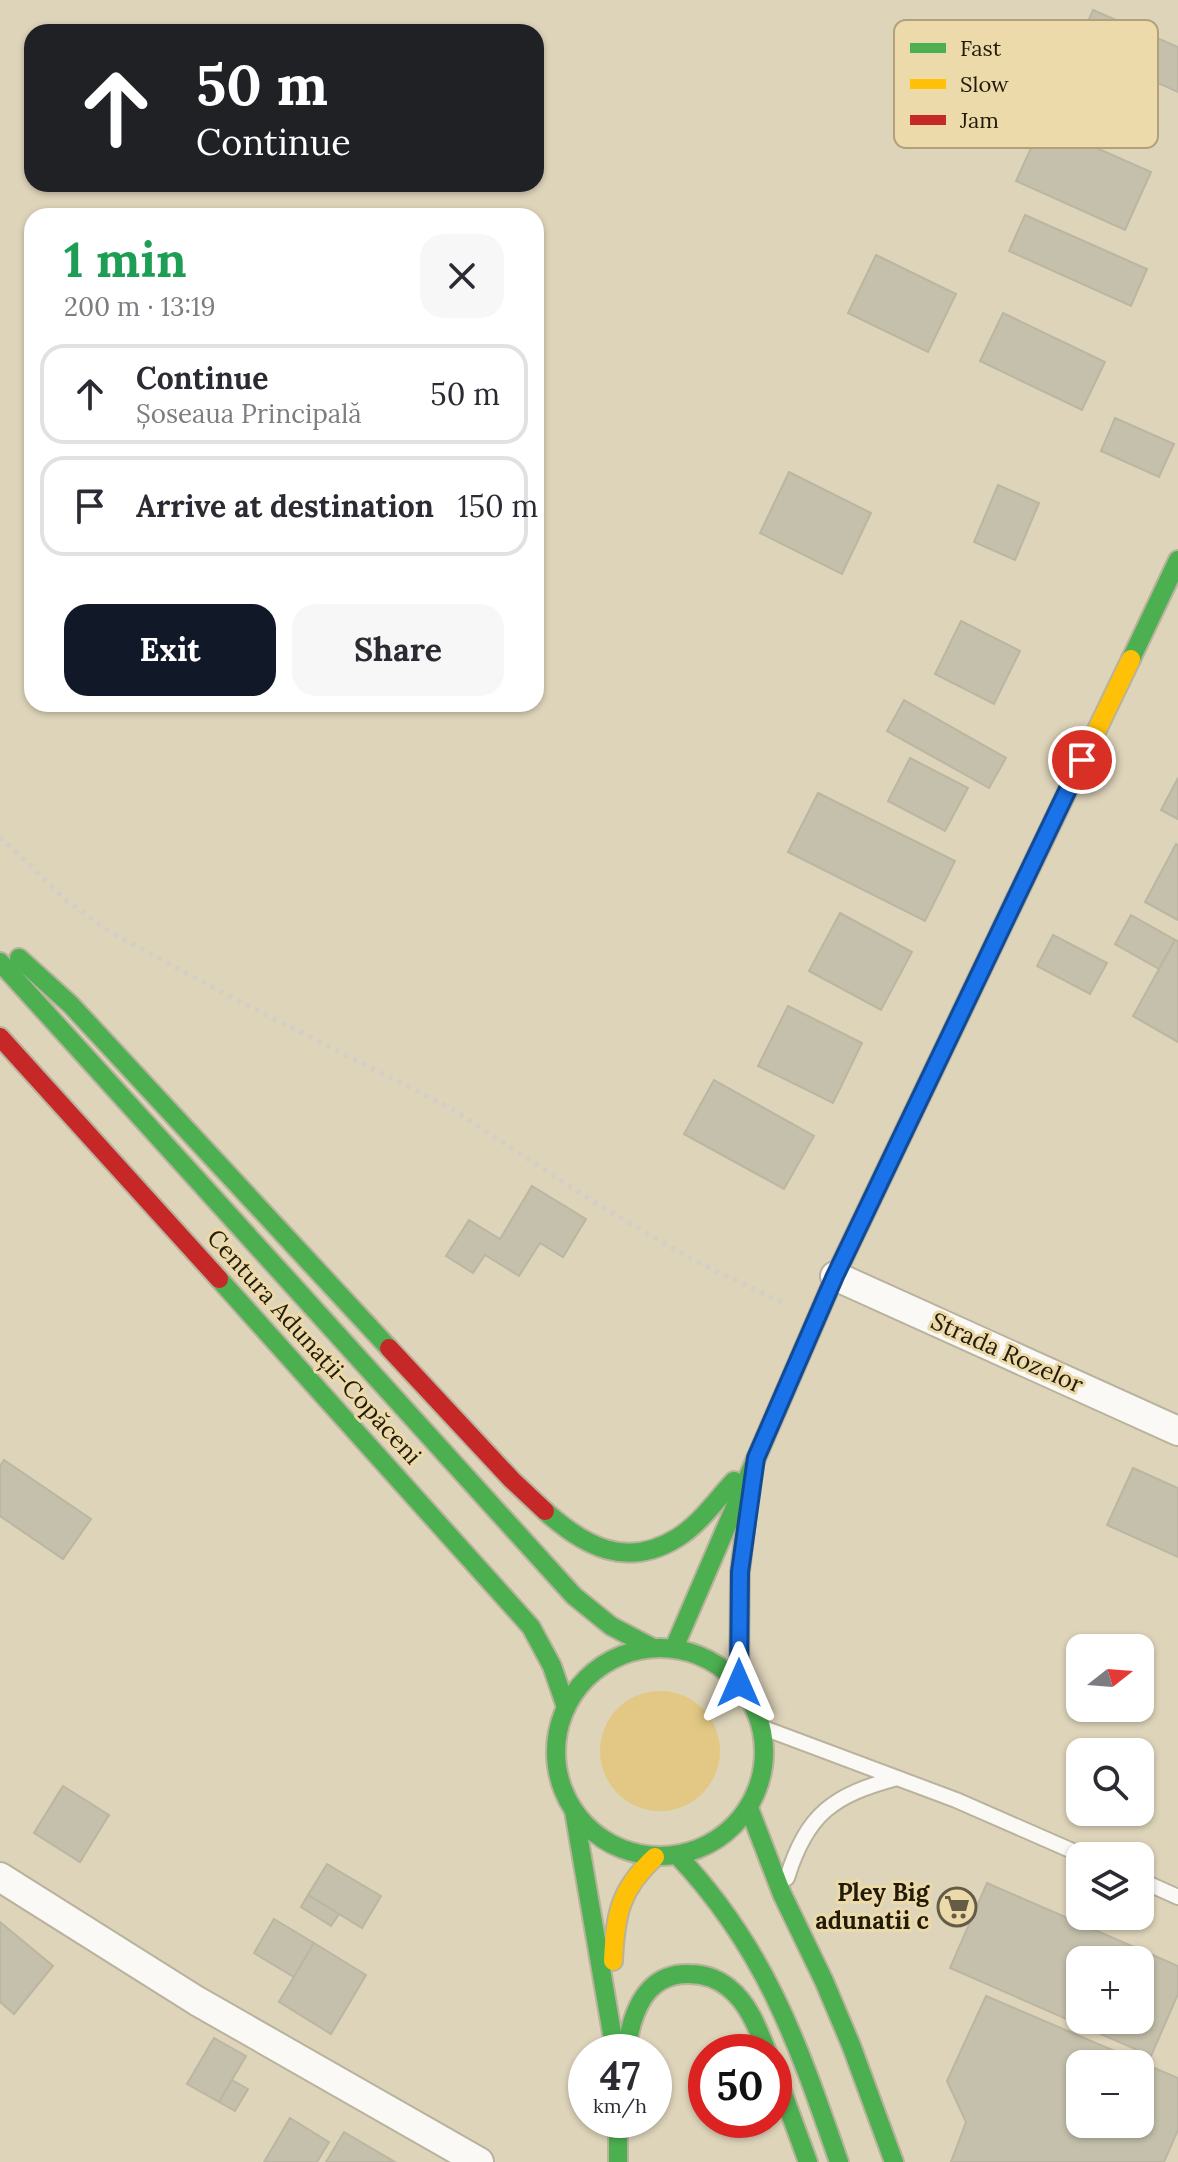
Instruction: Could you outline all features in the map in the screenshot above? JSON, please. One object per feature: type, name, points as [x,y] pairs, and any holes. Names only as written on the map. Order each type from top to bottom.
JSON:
[{"type":"main road","points":[[674,1648],[816,1317],[1178,560]]},
{"type":"main road","points":[[0,941],[71,1005],[502,1469],[567,1531],[589,1546],[613,1552],[641,1552],[659,1546],[675,1539],[694,1524],[756,1458]]},
{"type":"main road","name":"Centura Adunații-Copăceni","points":[[0,962],[574,1596],[611,1626],[653,1648]]},
{"type":"main road","name":"Centura Adunații-Copăceni","points":[[0,1037],[531,1627],[555,1671],[566,1707]]},
{"type":"main road","points":[[739,1683],[741,1561],[756,1458]]},
{"type":"main road","points":[[574,1811],[596,1834],[623,1850],[655,1857],[678,1856],[705,1847],[730,1831],[749,1808],[760,1782],[764,1753],[761,1727],[753,1704],[739,1683],[709,1660],[674,1648],[653,1648],[626,1653],[601,1666],[581,1684],[566,1707],[556,1742],[559,1778],[574,1811],[612,2034]]},
{"type":"main road","points":[[749,1808],[782,1894],[824,1981],[894,2162]]},
{"type":"main road","points":[[678,1856],[702,1881],[755,1957],[789,2030],[839,2162]]},
{"type":"main road","points":[[615,2034],[613,1952],[618,1911],[635,1874],[655,1857]]},
{"type":"main road","points":[[629,2034],[637,2007],[647,1992],[663,1979],[685,1973],[705,1975],[723,1983],[738,1996],[759,2034]]},
{"type":"main road","points":[[792,2118],[808,2162]]},
{"type":"main road","points":[[618,2138],[618,2162]]},
{"type":"street","name":"Strada Rozelor","points":[[835,1276],[1178,1431]]},
{"type":"street","points":[[0,1877],[197,2001],[479,2162]]},
{"type":"lane","points":[[761,1727],[898,1777],[1066,1848]]},
{"type":"lane","points":[[782,1894],[796,1850],[811,1824],[834,1803],[859,1788],[898,1777]]},
{"type":"lane","points":[[1154,1886],[1178,1897]]},
{"type":"path","points":[[0,837],[66,900],[110,932],[452,1109],[597,1204],[693,1260],[756,1292],[816,1317]]},
{"type":"shaded area","points":[[660,1691],[683,1696],[702,1709],[715,1728],[720,1751],[715,1774],[702,1793],[683,1806],[660,1811],[637,1806],[618,1793],[605,1774],[600,1751],[605,1728],[618,1709],[637,1696]]},
{"type":"building","points":[[1093,10],[1116,20],[1089,20]]},
{"type":"building","points":[[1158,38],[1178,47],[1178,92],[1158,83]]},
{"type":"building","points":[[1031,148],[1096,148],[1151,172],[1125,230],[1016,181]]},
{"type":"building","points":[[1025,215],[1147,269],[1131,306],[1009,251]]},
{"type":"building","points":[[876,255],[956,294],[928,352],[848,313]]},
{"type":"building","points":[[1003,313],[1105,362],[1082,410],[980,361]]},
{"type":"building","points":[[1115,418],[1174,444],[1159,477],[1101,451]]},
{"type":"building","points":[[789,472],[871,513],[842,574],[760,533]]},
{"type":"building","points":[[998,485],[1039,503],[1015,560],[974,542]]},
{"type":"building","points":[[961,621],[1020,651],[994,704],[935,674]]},
{"type":"building","points":[[904,700],[1006,758],[989,788],[887,731]]},
{"type":"building","points":[[910,758],[968,788],[945,831],[888,801]]},
{"type":"building","points":[[1178,778],[1178,819],[1161,810]]},
{"type":"building","points":[[818,793],[955,861],[925,921],[788,852]]},
{"type":"building","points":[[1178,845],[1178,920],[1145,902]]},
{"type":"building","points":[[840,913],[912,952],[881,1010],[809,971]]},
{"type":"building","points":[[1131,915],[1175,940],[1159,969],[1115,944]]},
{"type":"building","points":[[1053,935],[1107,963],[1090,994],[1037,966]]},
{"type":"building","points":[[1175,940],[1178,941],[1178,1042],[1133,1016]]},
{"type":"building","points":[[788,1006],[862,1043],[833,1103],[758,1066]]},
{"type":"building","points":[[714,1080],[814,1136],[784,1189],[684,1134]]},
{"type":"building","points":[[532,1186],[586,1219],[563,1257],[540,1243],[519,1276],[485,1255],[473,1273],[446,1256],[469,1220],[500,1239]]},
{"type":"building","points":[[4,1460],[91,1519],[63,1559],[0,1516],[0,1466]]},
{"type":"building","points":[[1133,1468],[1178,1488],[1178,1557],[1107,1525]]},
{"type":"building","points":[[63,1786],[109,1815],[80,1862],[34,1833]]},
{"type":"building","points":[[327,1864],[381,1896],[362,1928],[308,1895]]},
{"type":"building","points":[[987,1883],[1066,1917],[1066,1930],[1095,1930],[1132,1946],[1066,1946],[1066,2019],[950,1968]]},
{"type":"building","points":[[308,1895],[339,1914],[331,1926],[301,1907]]},
{"type":"building","points":[[274,1919],[314,1943],[294,1977],[254,1953]]},
{"type":"building","points":[[0,1922],[53,1966],[14,2014],[0,2002]]},
{"type":"building","points":[[314,1943],[366,1975],[331,2034],[279,2002]]},
{"type":"building","points":[[1154,1956],[1178,1966],[1178,1994],[1154,2050],[1137,2050],[1101,2034],[1154,2034]]},
{"type":"building","points":[[986,1996],[1066,2030],[1066,2034],[1075,2034],[1112,2050],[1066,2050],[1066,2138],[1154,2138],[1154,2068],[1178,2078],[1178,2130],[1164,2162],[951,2162],[966,2122],[947,2081]]},
{"type":"building","points":[[214,2038],[246,2056],[219,2102],[187,2084]]},
{"type":"building","points":[[232,2080],[248,2089],[235,2111],[219,2102]]},
{"type":"building","points":[[290,2118],[329,2142],[317,2162],[264,2162]]},
{"type":"building","points":[[344,2132],[395,2162],[326,2162]]},
{"type":"traffic: fast","points":[[1131,659],[1178,560]]},
{"type":"traffic: fast","points":[[674,1648],[835,1276],[1016,898]]},
{"type":"traffic: fast","points":[[19,958],[71,1005],[389,1348]]},
{"type":"traffic: fast","points":[[0,962],[574,1596],[611,1626],[653,1648]]},
{"type":"traffic: fast","points":[[219,1279],[531,1627],[552,1666],[566,1707]]},
{"type":"traffic: fast","points":[[545,1511],[591,1544],[624,1553],[641,1552],[659,1547],[685,1532],[734,1481]]},
{"type":"traffic: fast","points":[[739,1683],[740,1572],[747,1512]]},
{"type":"traffic: fast","points":[[660,1648],[700,1656],[734,1678],[756,1712],[764,1752],[756,1792],[734,1826],[700,1848],[660,1856],[620,1848],[586,1826],[564,1792],[556,1752],[564,1712],[586,1678],[620,1656],[660,1648]]},
{"type":"traffic: fast","points":[[749,1808],[782,1894],[851,2045],[894,2162]]},
{"type":"traffic: fast","points":[[574,1811],[612,2034]]},
{"type":"traffic: fast","points":[[678,1856],[735,1926],[757,1963],[793,2038],[839,2162]]},
{"type":"traffic: fast","points":[[630,2034],[636,2011],[651,1988],[674,1976],[689,1974],[715,1980],[736,1994],[759,2034]]},
{"type":"traffic: fast","points":[[792,2118],[808,2162]]},
{"type":"traffic: fast","points":[[618,2138],[618,2162]]},
{"type":"traffic: slow","points":[[1016,898],[1131,659]]},
{"type":"traffic: slow","points":[[613,1961],[615,1930],[622,1904],[634,1880],[655,1857]]},
{"type":"traffic: jam","points":[[0,1037],[219,1279]]},
{"type":"traffic: jam","points":[[389,1348],[512,1480],[545,1511]]},
{"type":"place","name":"Pley Big adunatii c","points":[[957,1907]]},
{"type":"route","points":[[739,1683],[740,1572],[756,1458],[835,1276],[1082,760]]}]
